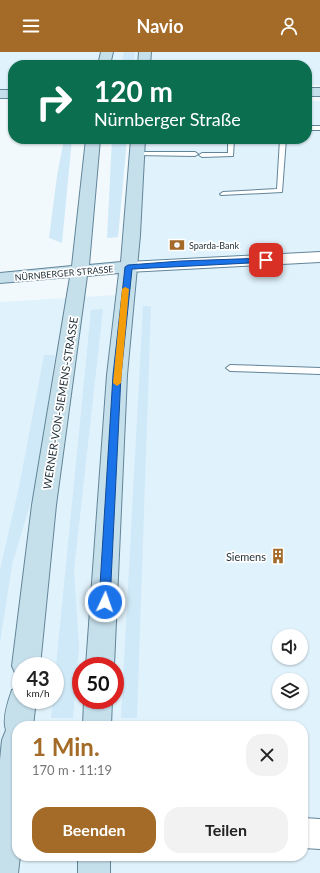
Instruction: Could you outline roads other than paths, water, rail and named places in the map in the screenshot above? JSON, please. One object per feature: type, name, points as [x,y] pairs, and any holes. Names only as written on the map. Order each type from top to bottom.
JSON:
[{"type":"main road","name":"WERNER-VON-SIEMENS-STRASSE","points":[[27,657],[44,505],[85,237],[93,144]]},
{"type":"main road","points":[[101,657],[117,375],[128,267],[137,146]]},
{"type":"main road","name":"NÜRNBERGER STRASSE","points":[[0,278],[128,267]]},
{"type":"main road","points":[[20,721],[21,709]]},
{"type":"main road","points":[[97,721],[98,709]]},
{"type":"main road","points":[[2,873],[3,830],[12,772]]},
{"type":"main road","points":[[94,861],[94,873]]},
{"type":"street","name":"NÜRNBERGER STRASSE","points":[[128,267],[320,257]]},
{"type":"street","points":[[308,833],[320,834]]},
{"type":"lane","points":[[137,146],[199,154],[232,155],[231,144]]},
{"type":"lane","points":[[223,194],[280,191],[283,144]]},
{"type":"lane","points":[[230,368],[320,371]]},
{"type":"place","name":"Sparda-Bank","points":[[177,245]]},
{"type":"place","name":"Siemens","points":[[278,556]]}]
